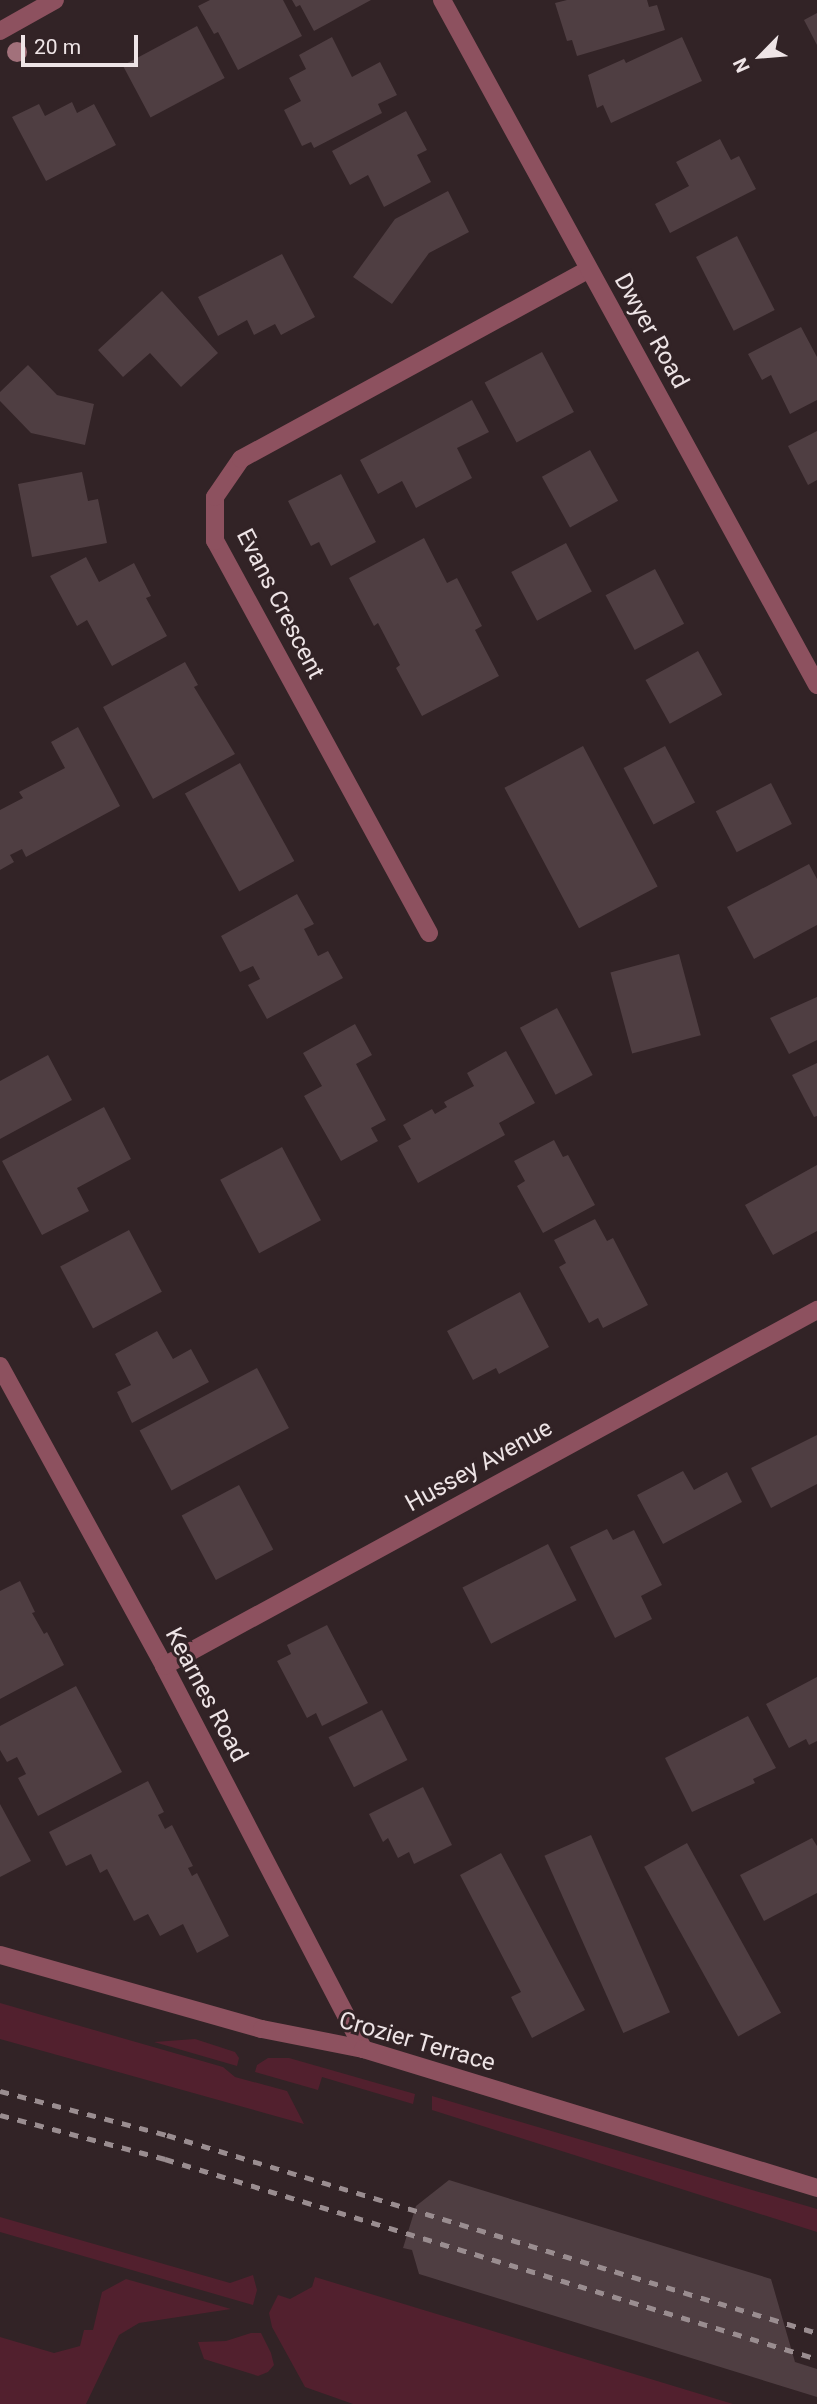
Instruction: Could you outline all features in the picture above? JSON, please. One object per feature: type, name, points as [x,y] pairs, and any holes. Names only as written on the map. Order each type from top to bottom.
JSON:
[{"type":"street","points":[[0,31],[55,0]]},
{"type":"street","name":"Dwyer Road","points":[[442,0],[817,685]]},
{"type":"street","name":"Evans Crescent","points":[[429,933],[215,541],[215,497],[241,459],[589,269]]},
{"type":"street","name":"Hussey Avenue","points":[[164,1666],[817,1310]]},
{"type":"street","name":"Kearnes Road","points":[[0,1366],[164,1666],[363,2049]]},
{"type":"street","name":"Crozier Terrace","points":[[0,1955],[262,2029],[363,2049],[817,2188]]},
{"type":"shaded area","points":[[0,2003],[223,2067],[235,2077],[287,2091],[304,2124],[0,2039]]},
{"type":"shaded area","points":[[195,2039],[235,2052],[239,2058],[237,2066],[154,2042]]},
{"type":"shaded area","points":[[268,2058],[289,2058],[415,2094],[413,2104],[322,2077],[318,2090],[255,2072],[257,2065]]},
{"type":"shaded area","points":[[432,2096],[817,2209],[817,2232],[432,2110]]},
{"type":"shaded area","points":[[0,2217],[230,2283],[253,2275],[257,2290],[253,2305],[0,2232]]},
{"type":"shaded area","points":[[315,2277],[733,2404],[353,2404],[305,2387],[272,2327],[269,2313],[278,2295],[290,2299],[312,2287]]},
{"type":"shaded area","points":[[126,2279],[231,2309],[139,2323],[119,2335],[86,2404],[0,2404],[0,2337],[54,2353],[80,2346],[84,2330],[93,2330],[102,2292]]},
{"type":"shaded area","points":[[251,2333],[261,2333],[274,2365],[268,2372],[258,2376],[204,2359],[198,2342],[226,2341]]},
{"type":"building","points":[[210,0],[283,0],[302,36],[238,70],[218,32],[214,34],[198,6]]},
{"type":"building","points":[[292,0],[371,0],[314,31],[300,5],[296,7]]},
{"type":"building","points":[[567,0],[647,0],[649,7],[657,5],[665,30],[577,56],[572,40],[567,41],[555,3]]},
{"type":"building","points":[[817,13],[817,45],[804,20]]},
{"type":"building","points":[[197,26],[225,78],[151,118],[123,65]]},
{"type":"building","points":[[332,37],[352,77],[380,62],[397,95],[378,104],[382,113],[314,148],[311,142],[302,146],[284,110],[301,101],[289,78],[306,69],[299,55]]},
{"type":"building","points":[[682,37],[702,81],[611,123],[603,105],[597,108],[588,75],[624,59],[626,63]]},
{"type":"building","points":[[72,102],[77,113],[94,104],[116,145],[46,181],[12,117],[39,104],[45,116]]},
{"type":"building","points":[[406,111],[427,150],[417,155],[431,182],[384,207],[368,175],[350,185],[332,151]]},
{"type":"building","points":[[720,139],[731,160],[739,156],[756,189],[670,233],[655,204],[689,186],[676,162]]},
{"type":"building","points":[[448,191],[469,232],[429,253],[392,304],[353,277],[395,219]]},
{"type":"building","points":[[737,236],[775,310],[734,331],[696,257]]},
{"type":"building","points":[[282,254],[315,317],[281,335],[275,324],[254,335],[247,320],[218,336],[198,297]]},
{"type":"building","points":[[162,291],[218,353],[181,387],[150,353],[123,377],[98,350]]},
{"type":"building","points":[[801,327],[817,357],[817,400],[790,414],[771,375],[762,380],[748,354]]},
{"type":"building","points":[[542,352],[574,412],[517,443],[485,383]]},
{"type":"building","points":[[28,365],[57,395],[94,404],[85,445],[31,433],[0,401],[0,392]]},
{"type":"building","points":[[472,400],[489,432],[457,448],[472,478],[416,508],[402,481],[378,494],[360,460]]},
{"type":"building","points":[[817,431],[817,480],[808,485],[788,446]]},
{"type":"building","points":[[590,450],[618,501],[570,527],[542,477]]},
{"type":"building","points":[[82,472],[88,501],[98,499],[107,543],[32,557],[18,484]]},
{"type":"building","points":[[341,474],[376,542],[331,566],[319,542],[311,546],[288,501]]},
{"type":"building","points":[[424,538],[447,583],[457,578],[482,626],[475,630],[499,676],[422,716],[396,668],[400,665],[378,623],[374,626],[349,578]]},
{"type":"building","points":[[566,543],[592,592],[537,621],[511,572]]},
{"type":"building","points":[[86,557],[99,582],[134,563],[151,596],[146,598],[167,636],[112,666],[87,620],[77,626],[50,576]]},
{"type":"building","points":[[655,569],[684,624],[635,650],[606,595]]},
{"type":"building","points":[[698,651],[722,695],[670,724],[646,680]]},
{"type":"building","points":[[185,662],[198,685],[194,687],[235,754],[153,799],[103,707]]},
{"type":"building","points":[[78,727],[120,806],[26,857],[22,849],[10,855],[14,862],[0,870],[0,810],[23,798],[19,792],[65,768],[51,742]]},
{"type":"building","points":[[583,746],[658,886],[579,928],[504,788]]},
{"type":"building","points":[[665,746],[695,803],[654,825],[624,768]]},
{"type":"building","points":[[240,763],[294,861],[239,892],[185,794]]},
{"type":"building","points":[[771,783],[792,824],[737,852],[716,811]]},
{"type":"building","points":[[809,864],[817,879],[817,925],[754,959],[727,907]]},
{"type":"building","points":[[297,894],[314,924],[304,929],[318,956],[328,951],[343,978],[267,1019],[248,985],[260,979],[253,966],[240,972],[221,936]]},
{"type":"building","points":[[679,954],[701,1035],[632,1054],[610,972]]},
{"type":"building","points":[[817,997],[817,1040],[789,1054],[770,1018]]},
{"type":"building","points":[[557,1008],[593,1075],[556,1095],[520,1028]]},
{"type":"building","points":[[355,1024],[372,1055],[356,1064],[386,1120],[371,1128],[378,1141],[341,1161],[304,1096],[322,1086],[303,1053]]},
{"type":"building","points":[[506,1051],[535,1103],[499,1123],[505,1135],[418,1183],[398,1146],[411,1139],[403,1125],[432,1109],[435,1114],[447,1107],[444,1102],[474,1086],[467,1073]]},
{"type":"building","points":[[48,1055],[72,1100],[0,1139],[0,1081]]},
{"type":"building","points":[[817,1063],[817,1116],[814,1117],[792,1075]]},
{"type":"building","points":[[104,1107],[131,1159],[77,1188],[89,1211],[42,1235],[2,1161]]},
{"type":"building","points":[[554,1140],[563,1157],[568,1155],[595,1205],[543,1233],[517,1186],[525,1181],[514,1161]]},
{"type":"building","points":[[282,1147],[321,1220],[259,1253],[220,1180]]},
{"type":"building","points":[[817,1165],[817,1231],[773,1255],[745,1205]]},
{"type":"building","points":[[595,1219],[607,1241],[613,1238],[648,1305],[603,1328],[598,1318],[589,1323],[559,1267],[566,1263],[554,1240]]},
{"type":"building","points":[[129,1230],[162,1292],[93,1328],[60,1267]]},
{"type":"building","points":[[520,1292],[549,1347],[499,1374],[496,1368],[473,1380],[447,1331]]},
{"type":"building","points":[[157,1331],[173,1359],[191,1349],[209,1382],[132,1423],[117,1392],[131,1385],[115,1354]]},
{"type":"building","points":[[257,1368],[289,1428],[171,1490],[140,1430]]},
{"type":"building","points":[[817,1435],[817,1484],[771,1508],[751,1468]]},
{"type":"building","points":[[683,1471],[694,1490],[727,1472],[742,1502],[663,1544],[637,1495]]},
{"type":"building","points":[[239,1485],[273,1549],[216,1580],[182,1516]]},
{"type":"building","points":[[607,1529],[613,1540],[634,1530],[662,1585],[641,1596],[652,1619],[615,1638],[570,1547]]},
{"type":"building","points":[[548,1544],[577,1600],[491,1644],[462,1588]]},
{"type":"building","points":[[20,1581],[35,1612],[32,1613],[44,1634],[47,1632],[64,1665],[0,1699],[0,1591]]},
{"type":"building","points":[[327,1625],[368,1703],[322,1726],[316,1713],[307,1718],[277,1661],[291,1654],[287,1645]]},
{"type":"building","points":[[817,1677],[817,1741],[809,1745],[806,1739],[789,1748],[766,1704]]},
{"type":"building","points":[[76,1686],[122,1772],[38,1816],[18,1778],[26,1774],[17,1757],[7,1762],[0,1750],[0,1726]]},
{"type":"building","points":[[382,1710],[407,1760],[354,1787],[329,1737]]},
{"type":"building","points":[[748,1716],[776,1768],[753,1779],[755,1783],[692,1812],[665,1758]]},
{"type":"building","points":[[148,1781],[164,1812],[158,1815],[165,1829],[172,1825],[193,1866],[188,1868],[192,1876],[197,1873],[229,1936],[197,1953],[183,1924],[160,1936],[148,1914],[134,1921],[107,1869],[100,1873],[91,1854],[66,1866],[49,1832]]},
{"type":"building","points":[[423,1787],[452,1845],[414,1864],[409,1852],[398,1858],[388,1838],[383,1842],[369,1814]]},
{"type":"building","points":[[0,1804],[31,1861],[0,1877]]},
{"type":"building","points":[[591,1835],[670,2012],[623,2033],[544,1856]]},
{"type":"building","points":[[812,1838],[817,1846],[817,1893],[764,1921],[740,1875]]},
{"type":"building","points":[[687,1843],[781,2013],[738,2036],[644,1867]]},
{"type":"building","points":[[501,1853],[585,2010],[532,2038],[511,1997],[521,1992],[460,1875]]},
{"type":"building","points":[[449,2180],[771,2279],[795,2362],[817,2369],[817,2397],[419,2274],[412,2250],[403,2248],[416,2206]]},
{"type":"railway","points":[[0,2091],[167,2135],[817,2333]]},
{"type":"railway","points":[[0,2115],[165,2159],[817,2359]]}]
